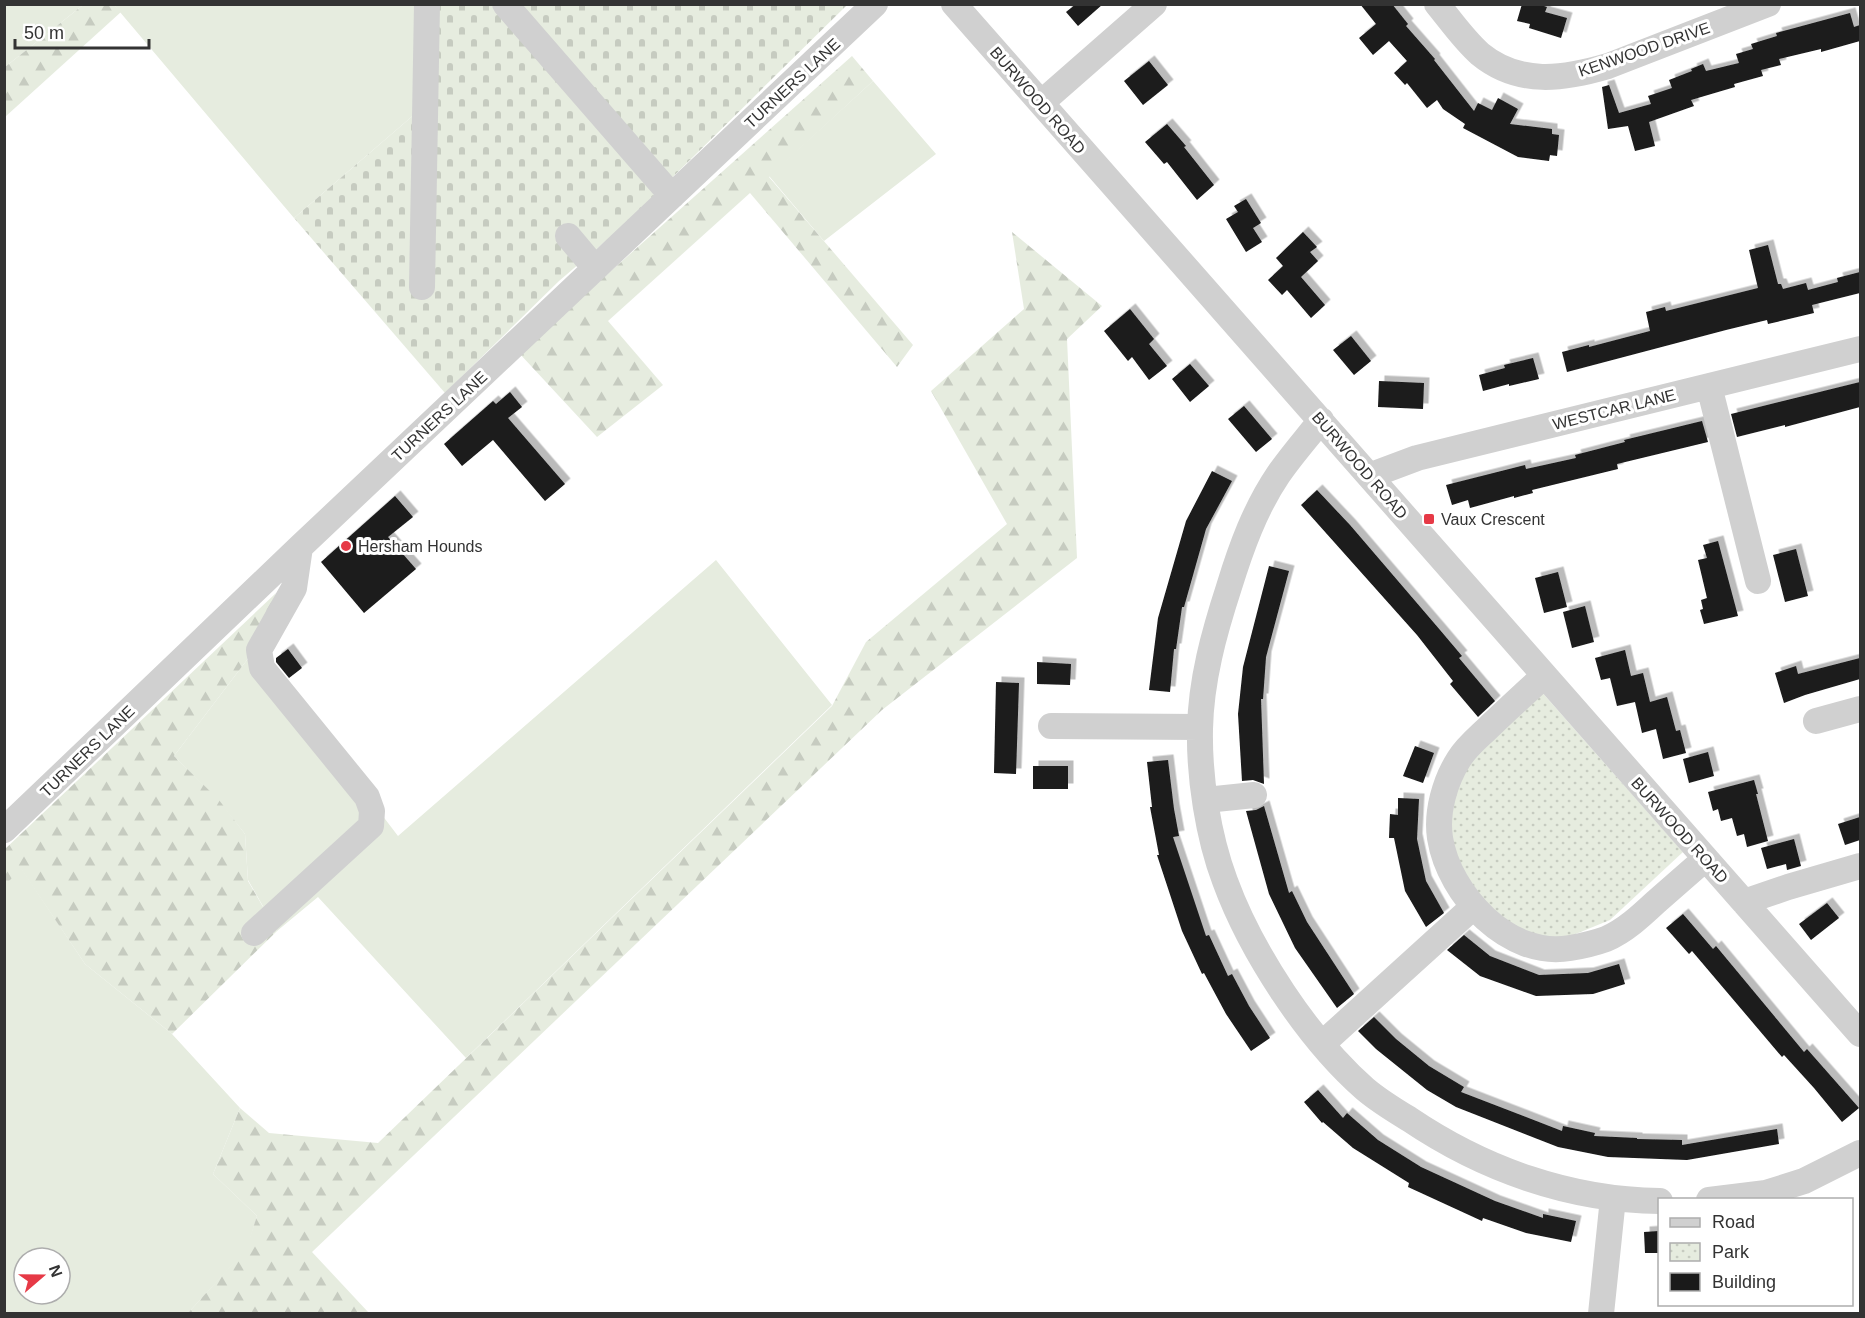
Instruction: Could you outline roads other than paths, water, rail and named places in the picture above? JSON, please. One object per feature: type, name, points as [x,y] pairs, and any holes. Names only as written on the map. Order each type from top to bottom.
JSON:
[{"type":"street","points":[[422,287],[427,4]]},
{"type":"street","points":[[505,4],[672,196]]},
{"type":"street","name":"TURNERS LANE","points":[[4,830],[875,4]]},
{"type":"street","name":"BURWOOD ROAD","points":[[954,4],[1860,1034]]},
{"type":"street","points":[[1041,103],[1154,4]]},
{"type":"street","name":"KENWOOD DRIVE","points":[[1437,4],[1480,53],[1503,68],[1525,75],[1552,78],[1581,74],[1608,66],[1768,4]]},
{"type":"street","points":[[568,236],[595,268]]},
{"type":"street","name":"WESTCAR LANE","points":[[1369,476],[1418,458],[1860,349]]},
{"type":"street","points":[[1709,386],[1758,581]]},
{"type":"street","points":[[1322,420],[1278,474],[1246,535],[1212,643],[1200,727],[1201,761],[1215,849],[1225,881],[1245,925],[1281,991],[1322,1044],[1366,1090],[1438,1139],[1502,1170],[1562,1189],[1613,1198],[1658,1202]]},
{"type":"street","points":[[254,933],[370,826],[372,810],[367,797],[262,668],[260,650],[294,588],[300,547]]},
{"type":"street","points":[[1544,676],[1471,744],[1459,759],[1444,794],[1440,815],[1440,838],[1458,887],[1473,907],[1508,936],[1537,947],[1569,949],[1607,938],[1632,923],[1705,859]]},
{"type":"street","points":[[1816,721],[1860,709]]},
{"type":"street","points":[[1051,726],[1200,727]]},
{"type":"street","points":[[1206,800],[1254,795]]},
{"type":"street","points":[[1744,902],[1860,866]]},
{"type":"street","points":[[1322,1044],[1473,907]]},
{"type":"street","points":[[1726,1198],[1767,1193],[1804,1180],[1860,1153]]},
{"type":"street","points":[[1601,1314],[1613,1198]]},
{"type":"place","name":"Vaux Crescent","points":[[1429,519]]},
{"type":"place","name":"Hersham Hounds","points":[[346,546]]}]
